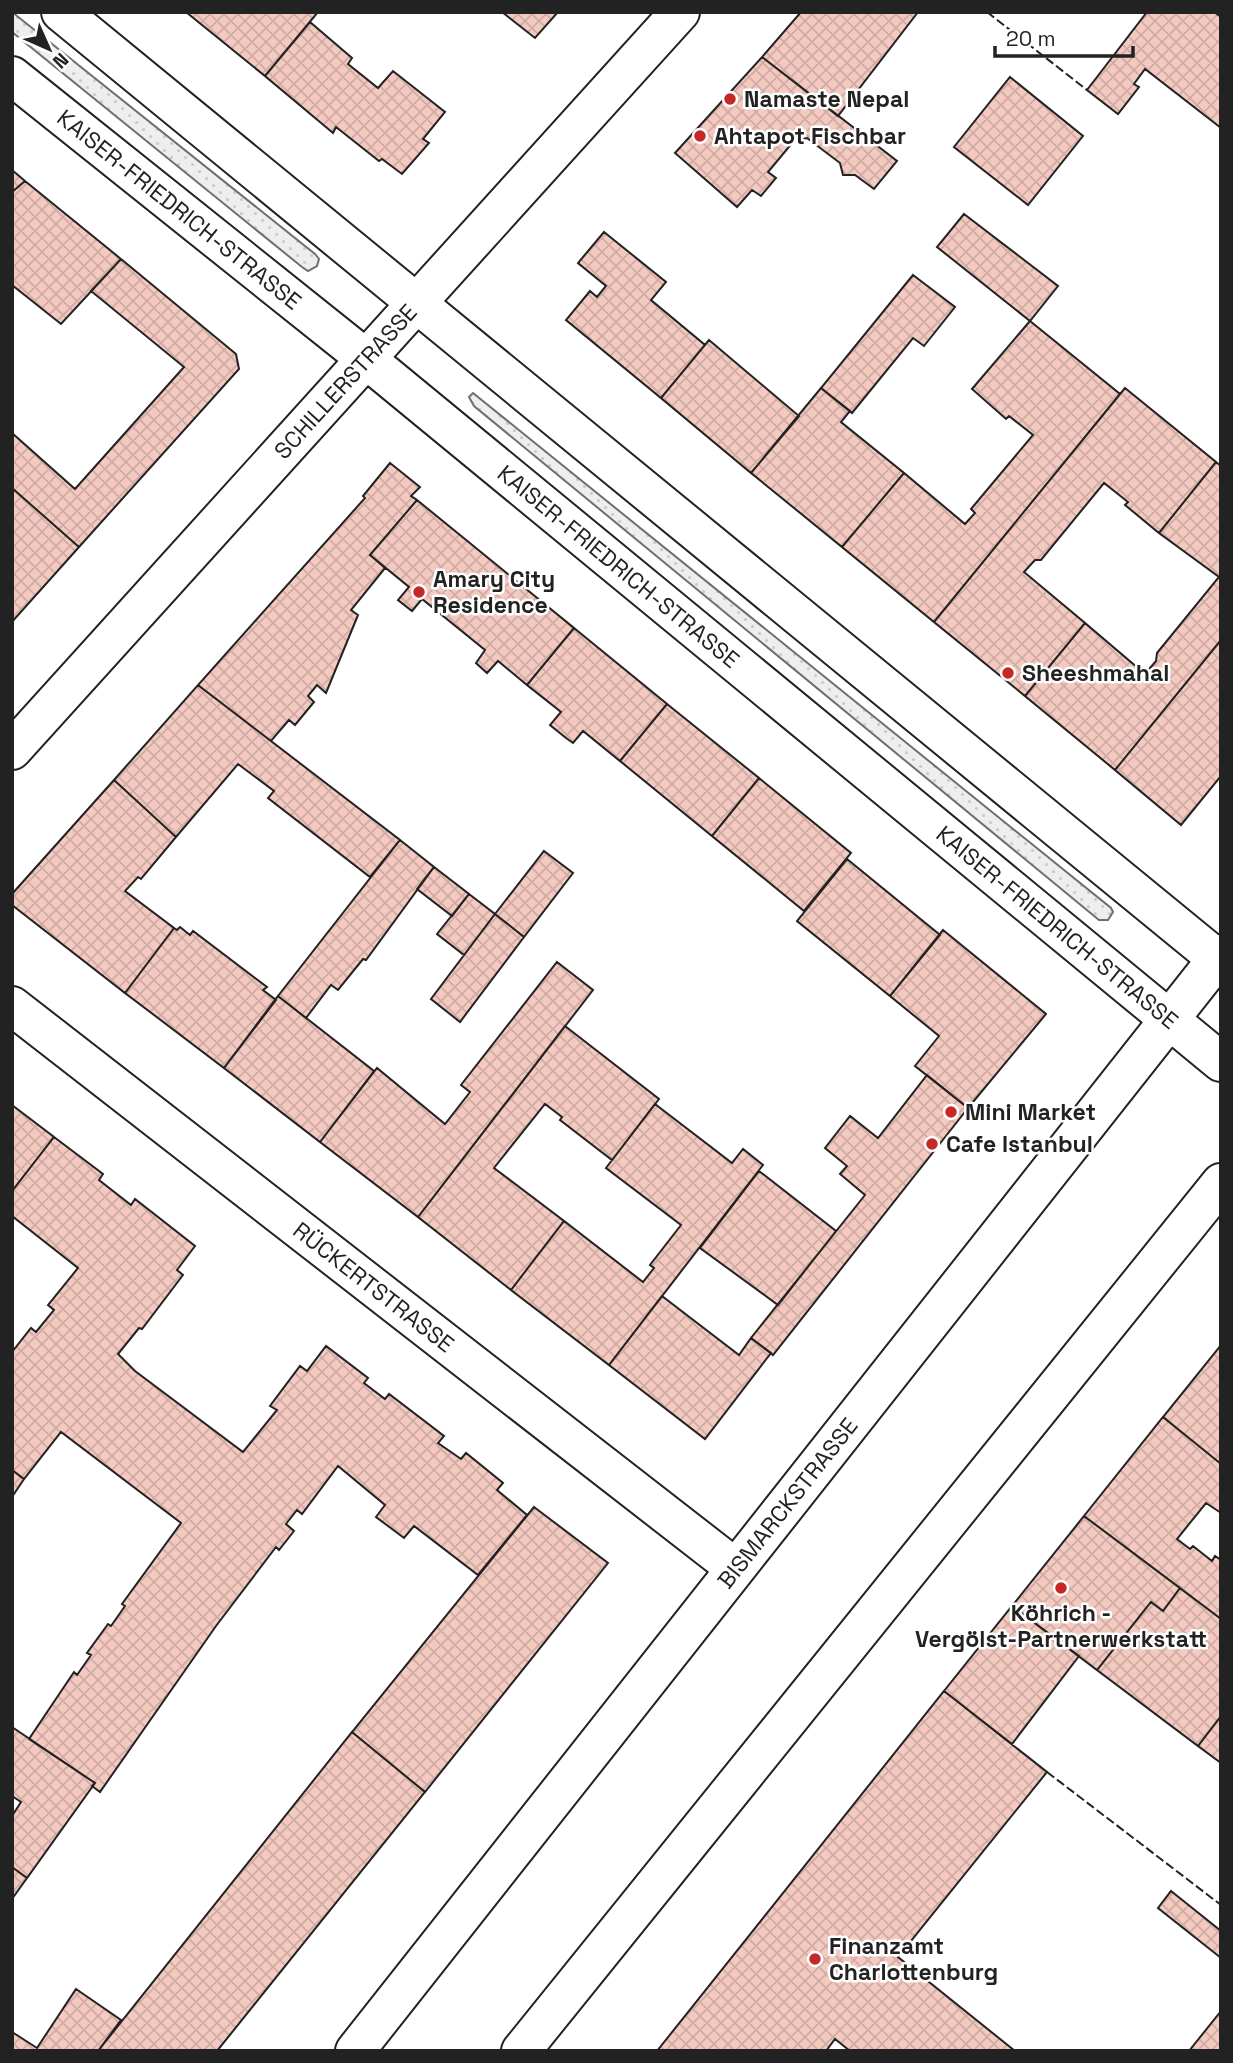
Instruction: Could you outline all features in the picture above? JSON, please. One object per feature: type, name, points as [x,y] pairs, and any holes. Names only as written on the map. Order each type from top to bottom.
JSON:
[{"type":"main road","points":[[61,12],[1219,958]]},
{"type":"main road","name":"SCHILLERSTRASSE","points":[[12,750],[680,12]]},
{"type":"main road","name":"KAISER-FRIEDRICH-STRASSE","points":[[12,76],[365,358],[1221,1062]]},
{"type":"main road","name":"BISMARCKSTRASSE","points":[[355,2051],[1168,1019],[1219,958]]},
{"type":"main road","name":"RÜCKERTSTRASSE","points":[[12,1006],[735,1568]]},
{"type":"main road","points":[[521,2051],[1221,1183]]},
{"type":"shaded area","points":[[12,12],[315,254],[319,259],[317,266],[308,271],[302,267],[12,32]]},
{"type":"shaded area","points":[[473,393],[1111,908],[1113,912],[1108,920],[1099,920],[474,406],[469,397]]},
{"type":"building","points":[[186,12],[318,12],[265,76]]},
{"type":"building","points":[[502,12],[558,12],[535,38]]},
{"type":"building","points":[[801,12],[918,12],[838,116],[762,57]]},
{"type":"building","points":[[1147,12],[1214,12],[1221,17],[1221,128],[1145,69],[1134,84],[1139,87],[1118,114],[1087,90]]},
{"type":"building","points":[[310,22],[352,58],[348,64],[378,88],[393,71],[445,112],[423,139],[429,143],[402,174],[382,159],[379,161],[336,127],[333,133],[265,76]]},
{"type":"building","points":[[762,57],[897,161],[874,189],[855,175],[843,175],[840,163],[807,138],[793,142],[768,172],[776,178],[761,196],[752,190],[737,207],[675,153]]},
{"type":"building","points":[[1010,77],[1083,136],[1028,205],[954,147]]},
{"type":"building","points":[[12,170],[25,181],[12,192]]},
{"type":"building","points":[[25,181],[121,259],[61,324],[12,285],[12,192]]},
{"type":"building","points":[[964,214],[1058,286],[1030,321],[937,247]]},
{"type":"building","points":[[604,232],[666,282],[651,300],[705,345],[661,398],[566,320],[590,291],[597,297],[606,286],[578,263]]},
{"type":"building","points":[[121,259],[236,354],[239,369],[79,547],[12,488],[12,433],[75,489],[184,367],[91,291]]},
{"type":"building","points":[[913,275],[955,307],[924,346],[913,338],[852,413],[821,388]]},
{"type":"building","points":[[1030,321],[1120,394],[934,622],[842,547],[904,473],[965,524],[975,513],[971,509],[1033,435],[1009,416],[1006,419],[972,389]]},
{"type":"building","points":[[709,340],[799,416],[751,473],[661,398]]},
{"type":"building","points":[[821,388],[850,411],[841,422],[904,473],[842,547],[751,473]]},
{"type":"building","points":[[1125,388],[1216,462],[1159,533],[1125,505],[1128,502],[1104,483],[1041,560],[1035,560],[1024,572],[1085,623],[1025,696],[934,622]]},
{"type":"building","points":[[1216,462],[1221,466],[1221,640],[1115,770],[1025,696],[1085,623],[1145,674],[1156,661],[1157,653],[1219,577],[1159,533]]},
{"type":"building","points":[[390,463],[420,487],[411,496],[417,500],[370,555],[385,568],[351,610],[358,615],[326,693],[317,685],[308,696],[314,702],[295,725],[289,720],[271,741],[198,685],[365,498],[363,496]]},
{"type":"building","points":[[12,488],[79,547],[12,622]]},
{"type":"building","points":[[417,500],[574,628],[527,685],[498,661],[487,673],[476,663],[485,650],[422,599],[412,611],[398,600],[409,587],[370,555]]},
{"type":"building","points":[[574,628],[667,704],[620,761],[583,731],[573,743],[550,725],[561,712],[527,685]]},
{"type":"building","points":[[1221,640],[1221,776],[1181,825],[1115,770]]},
{"type":"building","points":[[198,685],[400,840],[370,877],[268,798],[274,791],[238,764],[176,837],[114,780]]},
{"type":"building","points":[[667,704],[759,778],[712,836],[620,761]]},
{"type":"building","points":[[759,778],[851,853],[804,911],[712,836]]},
{"type":"building","points":[[114,780],[176,837],[141,879],[138,877],[125,891],[174,928],[125,993],[12,905],[12,894]]},
{"type":"building","points":[[400,840],[434,867],[366,960],[363,959],[338,990],[331,985],[306,1018],[278,996]]},
{"type":"building","points":[[544,851],[573,873],[524,937],[495,914]]},
{"type":"building","points":[[847,859],[940,935],[890,996],[797,921]]},
{"type":"building","points":[[434,867],[469,894],[452,916],[417,889]]},
{"type":"building","points":[[469,894],[495,914],[464,955],[437,934]]},
{"type":"building","points":[[495,914],[524,937],[460,1022],[431,999]]},
{"type":"building","points":[[180,927],[190,935],[193,931],[267,987],[263,990],[276,1000],[224,1068],[125,993],[174,928],[177,930]]},
{"type":"building","points":[[943,930],[1046,1014],[968,1108],[915,1066],[939,1036],[890,996]]},
{"type":"building","points":[[557,962],[593,990],[418,1217],[320,1142],[377,1068],[445,1124],[470,1092],[461,1085]]},
{"type":"building","points":[[278,996],[374,1071],[320,1142],[224,1068]]},
{"type":"building","points":[[565,1026],[659,1099],[612,1160],[560,1120],[562,1117],[545,1104],[494,1168],[564,1221],[511,1290],[418,1217]]},
{"type":"building","points":[[927,1075],[968,1108],[773,1355],[751,1338],[865,1195],[840,1174],[847,1166],[825,1148],[850,1116],[878,1138]]},
{"type":"building","points":[[655,1104],[732,1163],[743,1149],[763,1165],[609,1365],[511,1290],[564,1221],[643,1282],[654,1268],[650,1265],[681,1225],[606,1168]]},
{"type":"building","points":[[12,1105],[54,1137],[12,1191]]},
{"type":"building","points":[[54,1137],[103,1174],[99,1180],[131,1205],[135,1199],[195,1246],[177,1270],[183,1275],[142,1329],[139,1328],[118,1354],[135,1371],[243,1452],[277,1410],[270,1406],[300,1366],[307,1371],[326,1346],[368,1378],[364,1383],[385,1399],[389,1394],[444,1436],[438,1443],[461,1459],[466,1453],[503,1483],[497,1490],[527,1515],[478,1575],[414,1526],[404,1538],[376,1517],[385,1505],[338,1466],[302,1514],[297,1510],[286,1524],[294,1531],[279,1550],[276,1547],[216,1626],[100,1792],[92,1786],[95,1783],[29,1739],[74,1672],[77,1675],[91,1655],[87,1653],[108,1624],[111,1626],[125,1606],[122,1604],[181,1523],[61,1432],[24,1479],[12,1470],[12,1352],[31,1328],[36,1332],[54,1310],[48,1305],[78,1268],[12,1216],[12,1191]]},
{"type":"building","points":[[759,1171],[836,1231],[778,1305],[700,1248]]},
{"type":"building","points":[[662,1296],[739,1355],[751,1338],[771,1353],[705,1439],[609,1365]]},
{"type":"building","points":[[1221,1345],[1221,1464],[1163,1417]]},
{"type":"building","points":[[1163,1417],[1221,1464],[1221,1513],[1206,1503],[1177,1539],[1190,1549],[1193,1546],[1212,1561],[1215,1556],[1221,1560],[1221,1619],[1084,1516]]},
{"type":"building","points":[[12,1470],[24,1479],[12,1497]]},
{"type":"building","points":[[534,1507],[608,1563],[425,1792],[352,1732]]},
{"type":"building","points":[[1084,1516],[1180,1588],[1163,1611],[1151,1602],[1097,1670],[1012,1606]]},
{"type":"building","points":[[1180,1588],[1221,1619],[1221,1716],[1198,1746],[1097,1670],[1151,1602],[1163,1611]]},
{"type":"building","points":[[1012,1606],[1079,1656],[1012,1744],[944,1691]]},
{"type":"building","points":[[944,1691],[1047,1772],[898,1957],[1015,2051],[850,2051],[835,2039],[826,2051],[657,2051]]},
{"type":"building","points":[[1221,1716],[1221,1763],[1198,1746]]},
{"type":"building","points":[[12,1727],[95,1783],[27,1878],[12,1867],[12,1816],[21,1802],[12,1796]]},
{"type":"building","points":[[352,1732],[425,1792],[217,2051],[98,2051]]},
{"type":"building","points":[[12,1867],[27,1878],[12,1899]]},
{"type":"building","points":[[1171,1891],[1221,1931],[1221,1958],[1158,1908]]},
{"type":"building","points":[[76,1989],[121,2020],[98,2051],[12,2051],[12,2032],[37,2048]]},
{"type":"building","points":[[1221,2011],[1221,2051],[1189,2051]]},
{"type":"fence","points":[[987,12],[1087,90]]},
{"type":"fence","points":[[1047,1772],[1221,1905]]},
{"type":"place","name":"Namaste Nepal","points":[[730,99]]},
{"type":"place","name":"Ahtapot Fischbar","points":[[700,136]]},
{"type":"place","name":"Amary City Residence","points":[[419,592]]},
{"type":"place","name":"Sheeshmahal","points":[[1008,673]]},
{"type":"place","name":"Mini Market","points":[[951,1112]]},
{"type":"place","name":"Cafe Istanbul","points":[[932,1144]]},
{"type":"place","name":"Köhrich - Vergölst-Partnerwerkstatt","points":[[1061,1588]]},
{"type":"place","name":"Finanzamt Charlottenburg","points":[[815,1959]]}]
